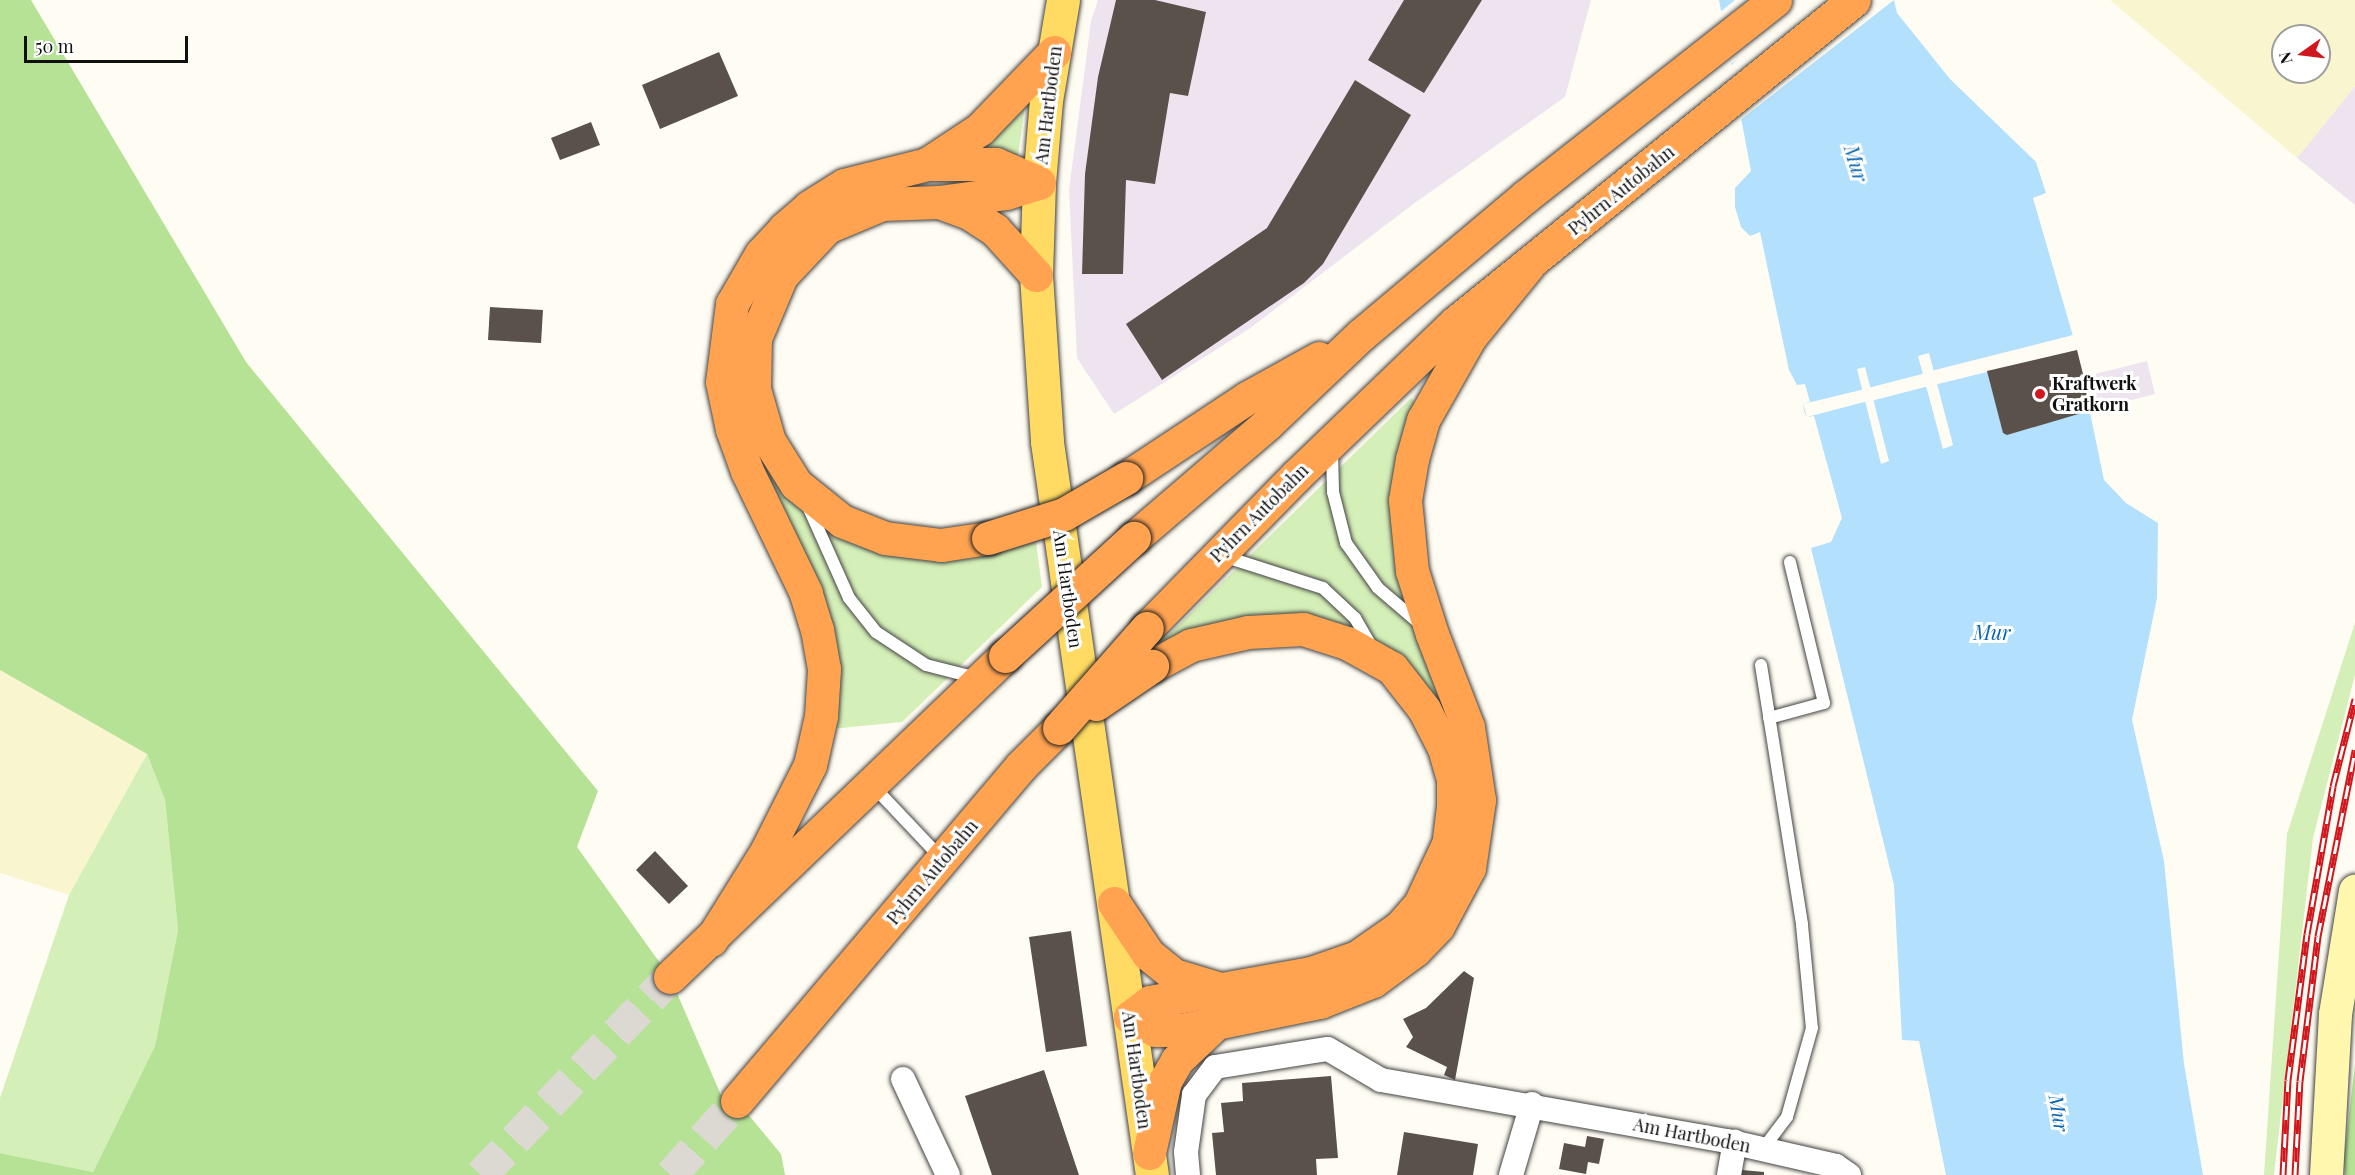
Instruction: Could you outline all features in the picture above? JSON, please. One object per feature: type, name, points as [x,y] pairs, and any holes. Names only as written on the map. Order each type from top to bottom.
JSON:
[{"type":"highway","points":[[670,977],[873,786],[1005,656],[1134,538],[1267,424],[1362,334],[1526,196],[1774,0]]},
{"type":"highway","name":"Pyhrn Autobahn","points":[[737,1101],[1021,766],[1059,728],[1147,628],[1332,441],[1455,323],[1854,0]]},
{"type":"highway","points":[[927,164],[980,129],[1054,52]]},
{"type":"highway","points":[[711,940],[766,852],[810,765],[821,717],[824,669],[817,630],[806,593],[747,471],[732,429],[722,382],[732,304],[761,254],[809,207],[844,185],[927,164],[996,164],[1039,183]]},
{"type":"highway","points":[[1039,183],[1006,193],[939,202],[882,204],[827,227],[781,276],[766,305],[755,338],[754,389],[769,441],[799,486],[842,521],[885,538],[941,545],[988,538],[1064,514],[1126,477],[1247,398],[1362,334]]},
{"type":"highway","points":[[939,202],[969,213],[995,230],[1036,275]]},
{"type":"highway","points":[[1059,728],[1152,666],[1191,645],[1248,632],[1304,629],[1347,644],[1392,668],[1425,709],[1444,748],[1453,779],[1449,844],[1432,884],[1400,927],[1357,957],[1311,973],[1228,990],[1150,1002],[1130,1017],[1155,1030],[1214,1025],[1320,1002],[1374,981],[1415,950],[1438,926],[1456,896],[1469,868],[1478,832],[1476,760],[1468,727],[1432,634],[1412,571],[1405,500],[1412,459],[1423,420],[1470,337],[1528,266]]},
{"type":"highway","points":[[1114,903],[1148,954],[1174,975],[1228,990]]},
{"type":"highway","points":[[1151,1164],[1165,1081],[1177,1060],[1214,1025]]},
{"type":"main road","name":"Am Hartboden","points":[[1063,0],[1054,52],[1039,183],[1036,275],[1047,442],[1151,1164]]},
{"type":"main road","points":[[2326,1175],[2335,1014],[2355,891]]},
{"type":"street","name":"Am Hartboden","points":[[1188,1175],[1186,1152],[1194,1095],[1215,1067],[1328,1049],[1381,1080],[1452,1095],[1532,1104],[1735,1142],[1836,1166],[1849,1175]]},
{"type":"street","points":[[903,1079],[948,1175]]},
{"type":"street","points":[[1511,1175],[1532,1104]]},
{"type":"street","points":[[1729,1175],[1735,1142]]},
{"type":"lane","points":[[1332,441],[1333,492],[1346,543],[1378,588],[1432,634]]},
{"type":"lane","points":[[799,486],[849,598],[876,632],[926,665],[981,679]]},
{"type":"lane","points":[[1219,555],[1323,588],[1355,618],[1381,662]]},
{"type":"lane","points":[[1769,718],[1824,703],[1790,562]]},
{"type":"lane","points":[[1761,665],[1802,925],[1812,1028],[1787,1117],[1763,1149]]},
{"type":"lane","points":[[873,786],[942,859]]},
{"type":"shaded area","points":[[1098,0],[1591,0],[1565,97],[1412,205],[1249,329],[1114,414],[1077,358],[1069,190],[1091,21]]},
{"type":"shaded area","points":[[2110,0],[2355,0],[2355,86],[2297,158]]},
{"type":"shaded area","points":[[2355,86],[2355,205],[2297,158]]},
{"type":"shaded area","points":[[2147,361],[2155,394],[2092,410],[2083,377]]},
{"type":"shaded area","points":[[0,670],[147,754],[69,895],[0,873]]},
{"type":"green space","points":[[0,0],[31,0],[246,362],[598,791],[577,847],[670,977],[721,1095],[737,1101],[781,1154],[785,1175],[0,1175],[0,1153],[93,1172],[155,1046],[178,930],[165,800],[147,754],[0,670]]},
{"type":"green space","points":[[1025,105],[1018,155],[973,154]]},
{"type":"green space","points":[[871,198],[749,324],[797,506],[991,554],[1036,542],[1042,587],[902,722],[831,729],[748,440],[745,312],[759,281]]},
{"type":"green space","points":[[1411,398],[1417,405],[1398,455],[1391,522],[1405,589],[1468,769],[1470,819],[1460,869],[1450,893],[1426,925],[1379,964],[1354,977],[1298,995],[1163,1020],[1157,1013],[1318,983],[1371,963],[1416,925],[1449,877],[1463,819],[1456,749],[1439,709],[1402,663],[1346,631],[1302,620],[1231,623],[1181,639],[1155,653],[1158,645]]},
{"type":"green space","points":[[2355,623],[2355,675],[2313,838],[2274,1175],[2264,1175],[2287,834]]},
{"type":"green space","points":[[147,754],[165,800],[178,930],[155,1046],[93,1172],[0,1153],[0,1098],[69,895]]},
{"type":"green space","points":[[2355,1064],[2355,1175],[2345,1175],[2344,1158]]},
{"type":"water","name":"Mur","points":[[1719,0],[1894,0],[1897,13],[1950,79],[2036,162],[2046,193],[2033,198],[2077,350],[2104,480],[2126,503],[2158,523],[2157,598],[2132,720],[2164,861],[2184,1064],[2203,1175],[1946,1175],[1919,1041],[1902,1040],[1894,885],[1811,548],[1831,542],[1842,518],[1814,416],[1807,417],[1804,411],[1803,404],[1810,402],[1805,384],[1797,385],[1789,370],[1760,232],[1750,236],[1741,227],[1735,207],[1735,188],[1751,171]],"holes":[[[1929,353],[1953,445],[1943,449],[1918,356]],[[1865,367],[1889,461],[1881,464],[1857,369]]]},
{"type":"pier","points":[[1735,0],[1894,0],[1739,121],[1729,67],[1738,59],[1728,66],[1719,13]]},
{"type":"pier","points":[[2073,335],[2077,350],[1934,385],[1931,371]]},
{"type":"pier","points":[[1926,373],[1929,386],[1871,401],[1868,388]]},
{"type":"pier","points":[[1865,389],[1868,401],[1807,417],[1803,404]]},
{"type":"building","points":[[1116,0],[1155,0],[1206,12],[1188,96],[1170,93],[1155,184],[1126,180],[1123,274],[1082,274],[1085,174],[1098,77]]},
{"type":"building","points":[[1404,0],[1482,0],[1424,93],[1368,60]]},
{"type":"building","points":[[719,52],[738,96],[660,129],[642,85]]},
{"type":"building","points":[[1355,80],[1411,115],[1323,264],[1304,283],[1162,380],[1126,324],[1267,228]]},
{"type":"building","points":[[591,122],[600,145],[560,160],[551,138]]},
{"type":"building","points":[[490,307],[543,310],[541,343],[488,340]]},
{"type":"building","name":"Kraftwerk Gratkorn","points":[[2077,350],[2092,410],[2007,435],[2003,433],[1987,371]]},
{"type":"building","points":[[655,851],[688,886],[669,904],[636,870]]},
{"type":"building","points":[[1071,931],[1087,1046],[1046,1052],[1029,937]]},
{"type":"building","points":[[1464,971],[1474,978],[1455,1080],[1444,1075],[1447,1067],[1406,1047],[1413,1037],[1403,1019],[1426,1008]]},
{"type":"building","points":[[1044,1070],[1079,1175],[992,1175],[965,1096]]},
{"type":"building","points":[[1331,1076],[1338,1158],[1316,1159],[1317,1175],[1216,1175],[1212,1133],[1224,1132],[1221,1103],[1243,1101],[1242,1083]]},
{"type":"building","points":[[1404,1132],[1478,1144],[1473,1175],[1397,1175]]},
{"type":"building","points":[[1587,1136],[1604,1139],[1599,1164],[1588,1162],[1586,1174],[1559,1169],[1564,1143],[1585,1147]]},
{"type":"building","points":[[1742,1170],[1764,1172],[1764,1175],[1741,1175]]},
{"type":"tunnel","points":[[481,1175],[670,977]]},
{"type":"tunnel","points":[[671,1175],[737,1101]]},
{"type":"railway","points":[[2283,1175],[2288,1080],[2307,934],[2333,786],[2355,699]]},
{"type":"railway","points":[[2295,1175],[2300,1081],[2318,936],[2355,750]]},
{"type":"place","name":"Kraftwerk Gratkorn","points":[[2040,394]]}]
